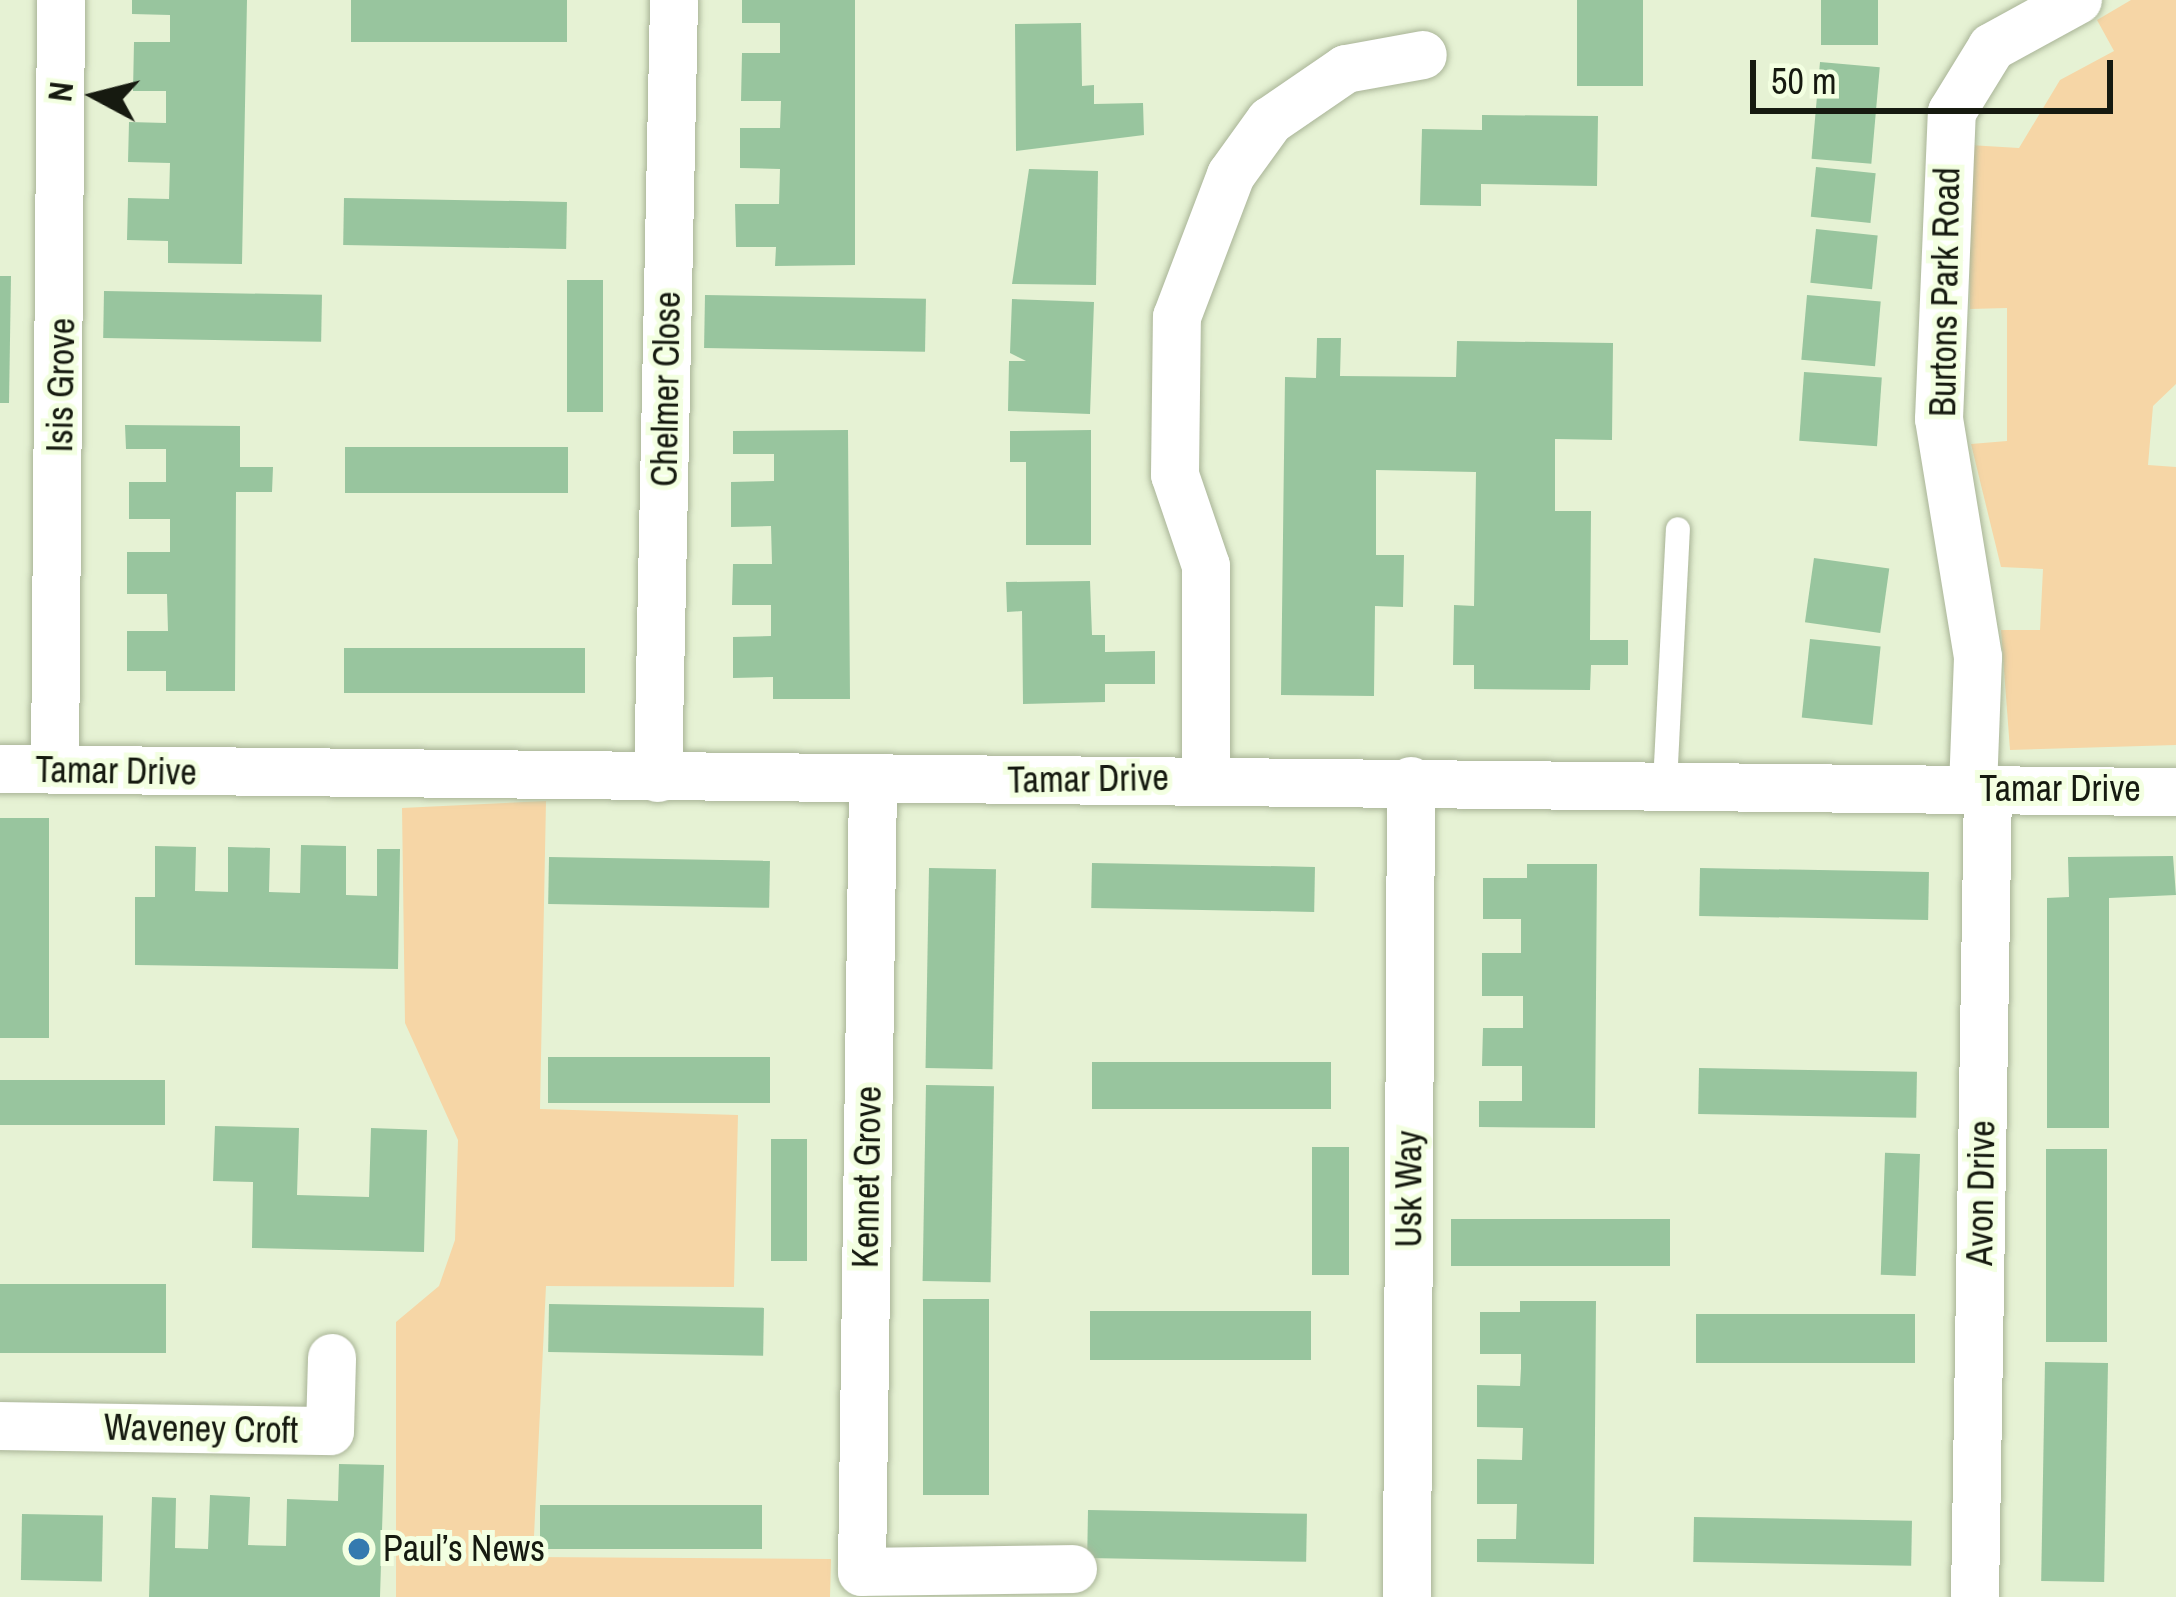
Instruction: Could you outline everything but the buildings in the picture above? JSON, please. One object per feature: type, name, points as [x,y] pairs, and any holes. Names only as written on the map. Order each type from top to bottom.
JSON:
[{"type":"street","name":"Isis Grove","points":[[55,770],[61,0]]},
{"type":"street","name":"Chelmer Close","points":[[658,778],[674,0]]},
{"type":"street","name":"Burtons Park Road","points":[[1980,788],[1978,657],[1940,419],[1952,112],[1993,46],[2078,0]]},
{"type":"street","points":[[1206,777],[1206,566],[1175,475],[1177,317],[1231,175],[1270,121],[1346,69],[1424,55]]},
{"type":"street","name":"Tamar Drive","points":[[0,769],[873,783],[1206,777],[2176,792]]},
{"type":"street","name":"Usk Way","points":[[1407,1597],[1411,781]]},
{"type":"street","name":"Kennet Grove","points":[[873,783],[862,1572],[1073,1569]]},
{"type":"street","name":"Avon Drive","points":[[1975,1597],[1980,788]]},
{"type":"street","name":"Waveney Croft","points":[[0,1426],[330,1430],[332,1358]]},
{"type":"lane","points":[[1665,784],[1678,530]]},
{"type":"shaded area","points":[[2131,0],[2176,0],[2176,384],[2153,406],[2148,465],[2176,467],[2176,745],[2010,750],[2001,630],[2040,630],[2043,569],[2001,567],[1971,444],[2007,441],[2007,308],[1970,309],[1969,145],[2019,148],[2060,80],[2114,51],[2097,20]]},
{"type":"shaded area","points":[[546,801],[540,1109],[738,1115],[734,1287],[546,1286],[533,1557],[831,1559],[830,1597],[396,1597],[396,1322],[439,1286],[455,1240],[458,1140],[405,1023],[402,808]]},
{"type":"place","name":"Paul’s News","points":[[359,1549]]}]
